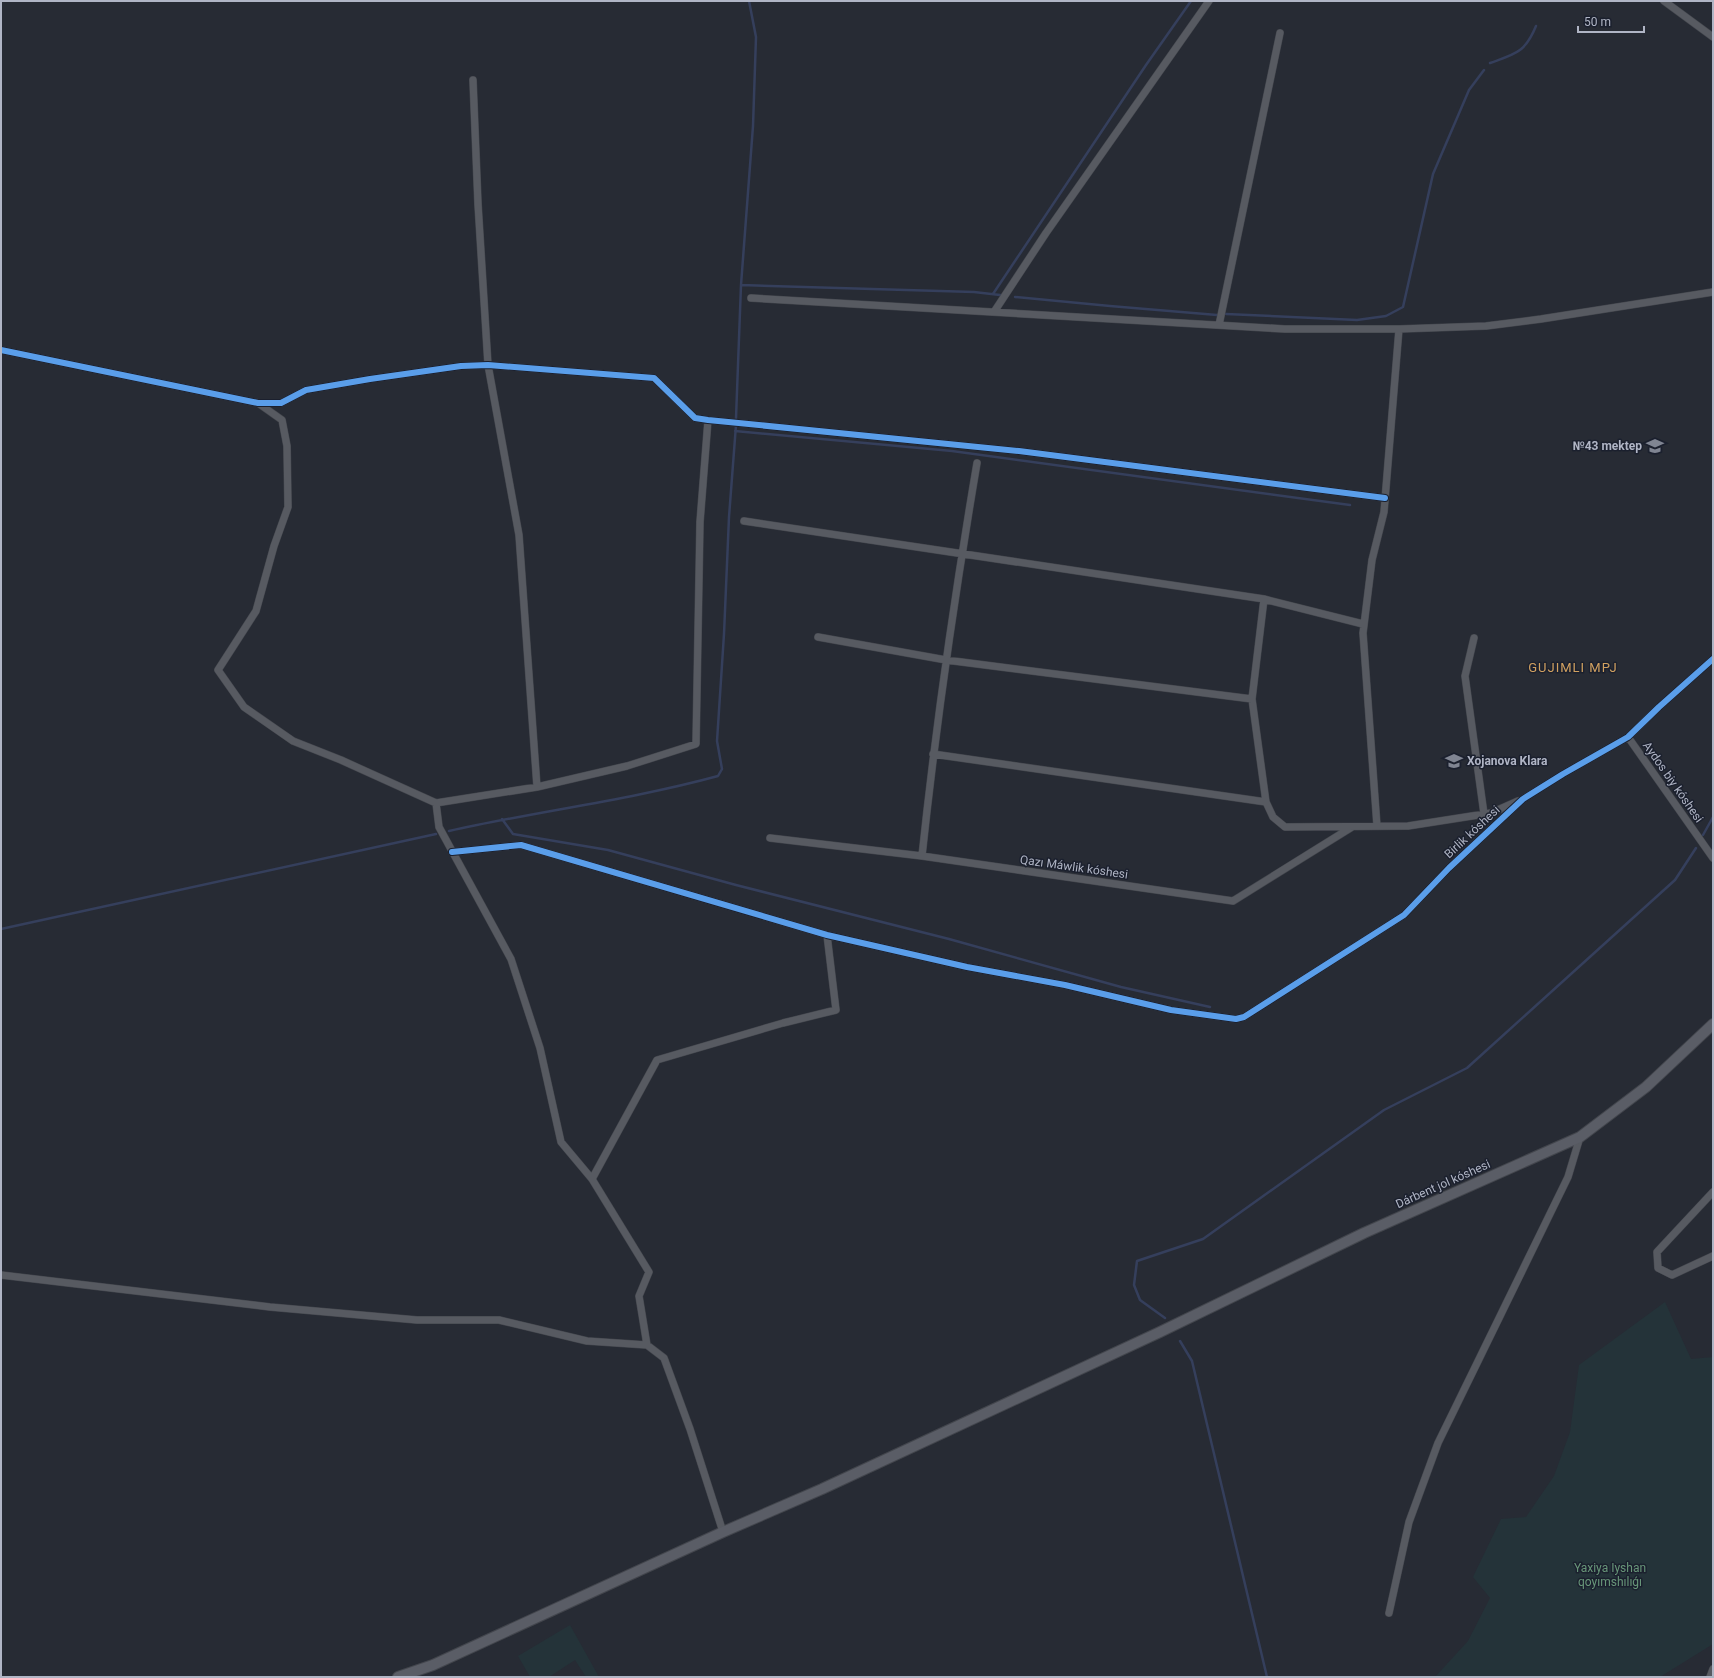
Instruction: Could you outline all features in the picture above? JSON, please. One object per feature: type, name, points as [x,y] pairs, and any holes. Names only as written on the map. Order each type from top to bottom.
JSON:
[{"type":"main road","name":"Dárbent jol kóshesi","points":[[400,1677],[433,1665],[481,1644],[723,1532],[822,1489],[1160,1332],[1364,1233],[1580,1137],[1646,1088],[1713,1024]]},
{"type":"street","points":[[994,312],[1046,233],[1209,1]]},
{"type":"street","points":[[1664,1],[1713,37]]},
{"type":"street","points":[[1219,325],[1280,33]]},
{"type":"street","points":[[473,80],[478,204],[488,365],[519,535],[537,787]]},
{"type":"street","points":[[751,298],[1285,329],[1399,329],[1486,326],[1556,317],[1713,292]]},
{"type":"street","points":[[1377,826],[1363,624],[1372,560],[1384,512],[1399,329]]},
{"type":"street","points":[[1,350],[258,403],[281,403],[306,390],[461,366],[488,365],[654,378],[695,418],[1019,451],[1385,498]]},
{"type":"street","points":[[258,403],[282,420],[287,446],[288,507],[274,546],[256,611],[218,670],[244,707],[293,741],[341,760],[436,803],[537,787],[627,766],[696,744],[700,522],[708,420]]},
{"type":"street","points":[[922,856],[933,754],[946,660],[977,462]]},
{"type":"street","points":[[744,521],[1264,599],[1363,624]]},
{"type":"street","points":[[1264,599],[1252,699],[1266,802],[1273,817],[1285,827],[1408,826],[1491,813],[1523,799]]},
{"type":"street","points":[[818,637],[946,660],[1252,699]]},
{"type":"street","points":[[1474,638],[1465,676],[1484,814]]},
{"type":"street","name":"Birlik kóshesi","points":[[827,935],[967,967],[1065,985],[1170,1010],[1236,1019],[1244,1017],[1404,915],[1449,868],[1523,799],[1628,737],[1658,707],[1713,660]]},
{"type":"street","name":"Aydos biy kóshesi","points":[[1628,737],[1713,858]]},
{"type":"street","points":[[933,754],[1266,802]]},
{"type":"street","points":[[436,803],[439,827],[511,960],[540,1048],[561,1142],[592,1179],[649,1272],[639,1296],[647,1344]]},
{"type":"street","name":"Qazı Máwlik kóshesi","points":[[770,838],[922,856],[1233,901],[1353,826]]},
{"type":"street","points":[[452,852],[521,845],[827,935],[836,1010],[782,1023],[657,1060],[592,1179]]},
{"type":"street","points":[[1390,1613],[1409,1522],[1438,1443],[1568,1177],[1580,1137]]},
{"type":"street","points":[[1713,1192],[1657,1252],[1658,1268],[1672,1276],[1713,1256]]},
{"type":"street","points":[[1,1275],[347,1314],[417,1320],[500,1320],[587,1341],[647,1344],[664,1358],[690,1429],[723,1532]]},
{"type":"street","points":[[1710,1677],[1713,1669]]},
{"type":"green space","name":"Yaxiya Iyshan qoyımshılıǵı","points":[[1665,1302],[1691,1359],[1713,1357],[1713,1644],[1660,1677],[1435,1677],[1468,1641],[1490,1598],[1473,1577],[1501,1519],[1526,1517],[1554,1476],[1570,1432],[1579,1365]]},
{"type":"green space","points":[[570,1625],[599,1677],[586,1677],[575,1660],[549,1677],[530,1677],[518,1656]]},
{"type":"waterway","points":[[736,418],[741,285],[753,126],[756,37],[749,1]]},
{"type":"waterway","points":[[993,294],[1146,65],[1191,1]]},
{"type":"waterway","points":[[1490,63],[1513,54],[1523,47],[1528,42],[1536,26]]},
{"type":"waterway","points":[[1226,314],[1357,320],[1386,316],[1403,307],[1433,174],[1469,90],[1484,70]]},
{"type":"waterway","points":[[741,285],[974,292],[1000,295]]},
{"type":"waterway","points":[[1015,297],[1217,315]]},
{"type":"waterway","points":[[449,831],[516,817],[618,799],[718,776],[722,769],[717,741],[724,634],[729,517],[736,425]]},
{"type":"waterway","points":[[735,431],[952,451],[1350,505]]},
{"type":"waterway","points":[[1703,835],[1713,817]]},
{"type":"waterway","points":[[502,819],[513,834],[608,850],[736,885],[949,939],[1121,987],[1210,1007]]},
{"type":"waterway","points":[[1,929],[436,834]]},
{"type":"waterway","points":[[1165,1318],[1140,1300],[1134,1285],[1137,1261],[1203,1239],[1384,1110],[1467,1068],[1675,880],[1696,848]]},
{"type":"waterway","points":[[1180,1341],[1192,1361],[1267,1677]]},
{"type":"cycle path","points":[[1,350],[258,403],[281,403],[306,390],[461,366],[488,365],[654,378],[695,418],[1019,451],[1385,498]]},
{"type":"cycle path","points":[[452,852],[521,845],[827,935],[967,967],[1065,985],[1171,1010],[1236,1019],[1244,1017],[1404,915],[1449,868],[1523,799],[1628,737],[1713,659]]},
{"type":"place","name":"№43 mektep","points":[[1655,446]]},
{"type":"place","name":"Xojanova Klara","points":[[1454,761]]},
{"type":"district","name":"GUJIMLI MPJ","points":[[1573,667]]}]
